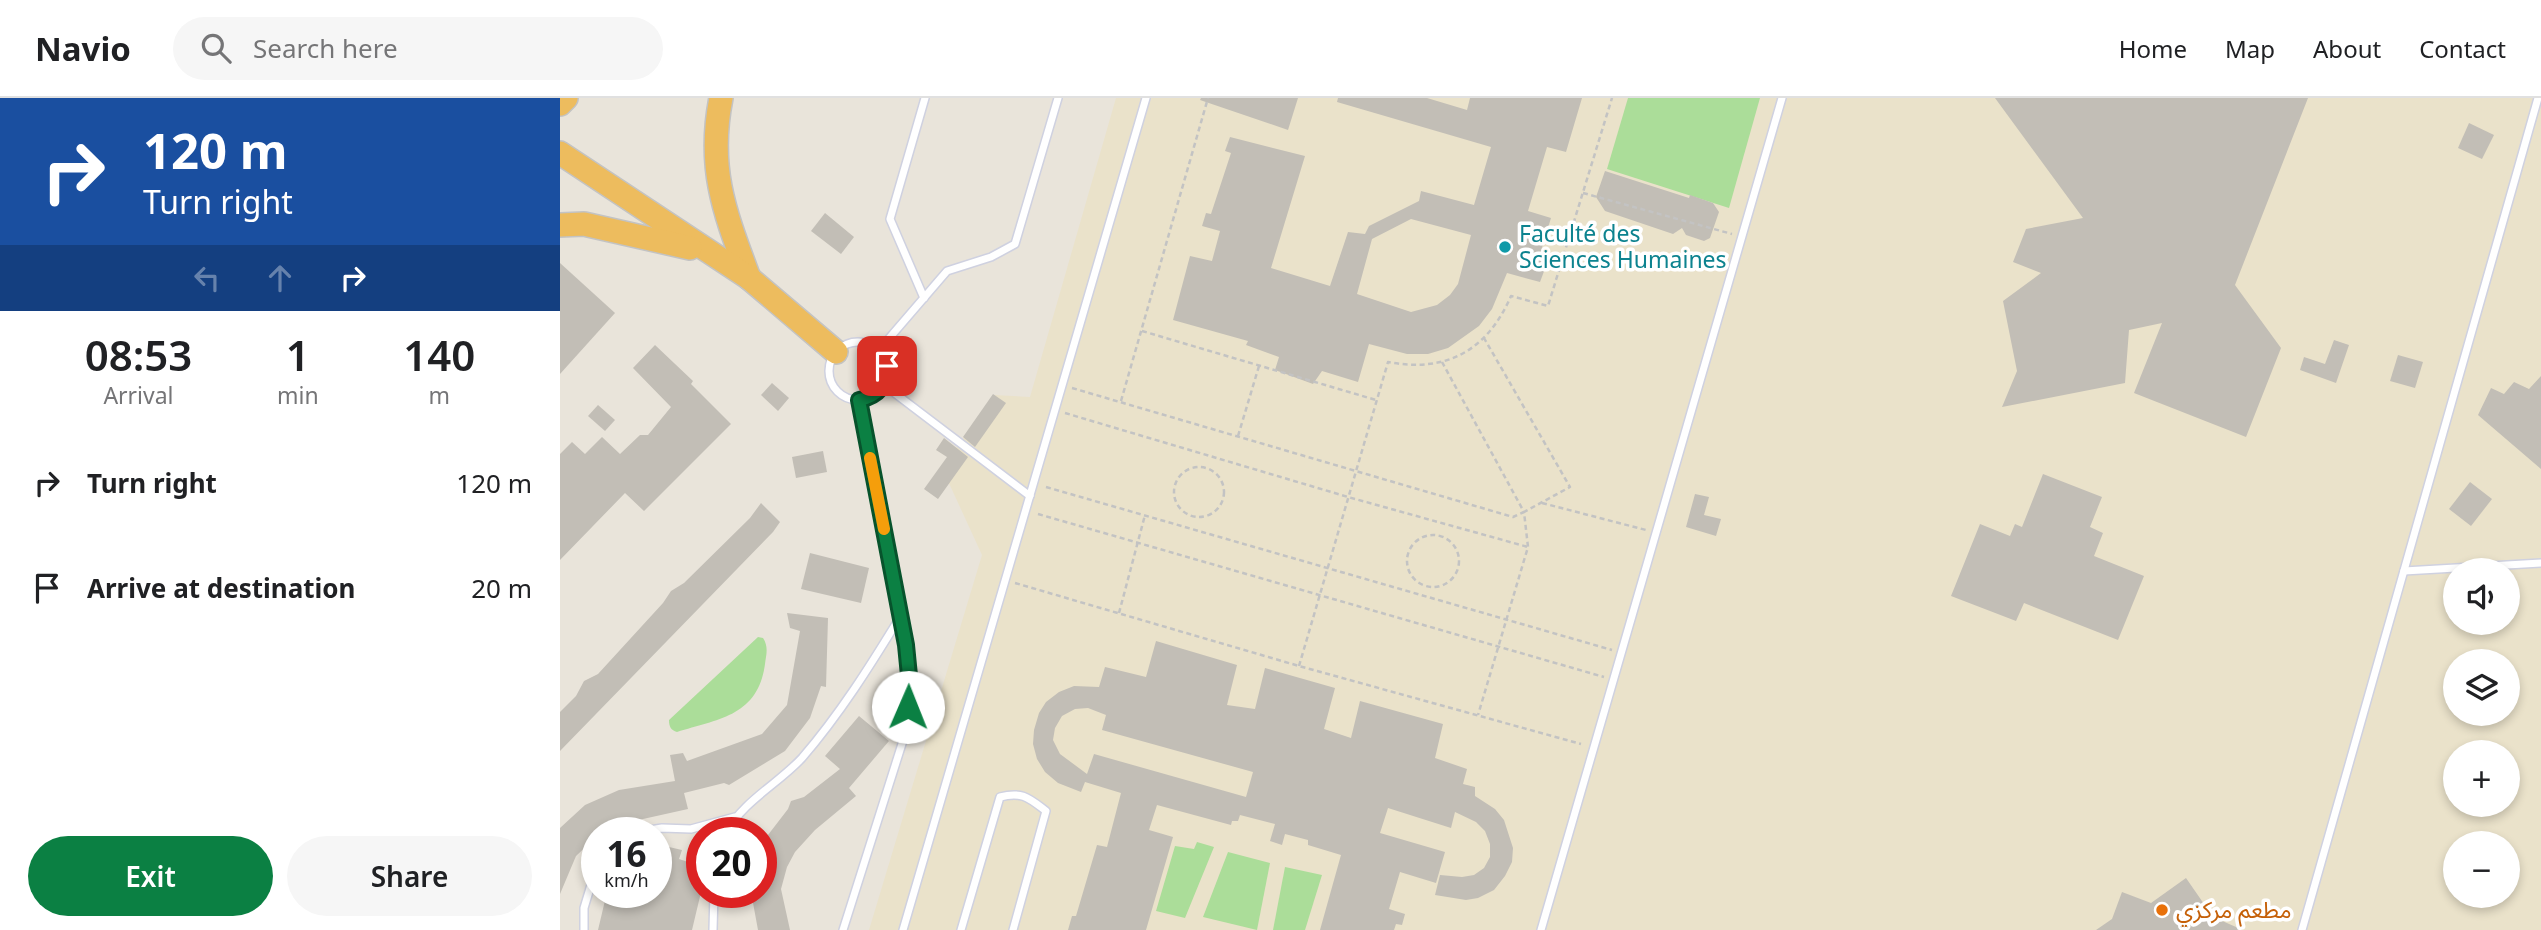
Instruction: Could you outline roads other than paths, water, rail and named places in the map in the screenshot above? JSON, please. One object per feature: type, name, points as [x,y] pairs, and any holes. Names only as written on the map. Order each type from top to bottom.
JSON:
[{"type":"highway","points":[[560,104],[566,98]]},
{"type":"highway","points":[[721,98],[716,138],[717,178],[727,219],[749,278]]},
{"type":"highway","points":[[568,158],[749,278],[836,352]]},
{"type":"highway","points":[[560,225],[584,223],[713,256]]},
{"type":"lane","points":[[924,298],[891,219],[925,98]]},
{"type":"lane","points":[[878,350],[947,271],[991,257],[1015,244],[1058,98]]},
{"type":"lane","points":[[903,930],[1146,98]]},
{"type":"lane","points":[[1541,930],[1783,98]]},
{"type":"lane","points":[[2302,930],[2538,98]]},
{"type":"lane","points":[[852,342],[862,342],[878,350],[887,366],[884,385],[873,395],[859,400],[841,394],[835,387],[830,369],[836,352],[852,342]]},
{"type":"lane","points":[[884,385],[1030,496]]},
{"type":"lane","points":[[843,930],[906,728],[910,686],[901,616],[859,400]]},
{"type":"lane","points":[[2404,571],[2541,563]]},
{"type":"lane","points":[[735,817],[798,762],[823,733],[901,616]]},
{"type":"lane","points":[[961,930],[1000,797],[1014,793],[1030,798],[1046,811],[1013,930]]},
{"type":"lane","points":[[584,908],[584,930]]},
{"type":"lane","points":[[713,930],[714,908]]},
{"type":"place","name":"Faculté des Sciences Humaines","points":[[1505,247]]},
{"type":"place","name":"مطعم مركزي","points":[[2162,910]]}]
